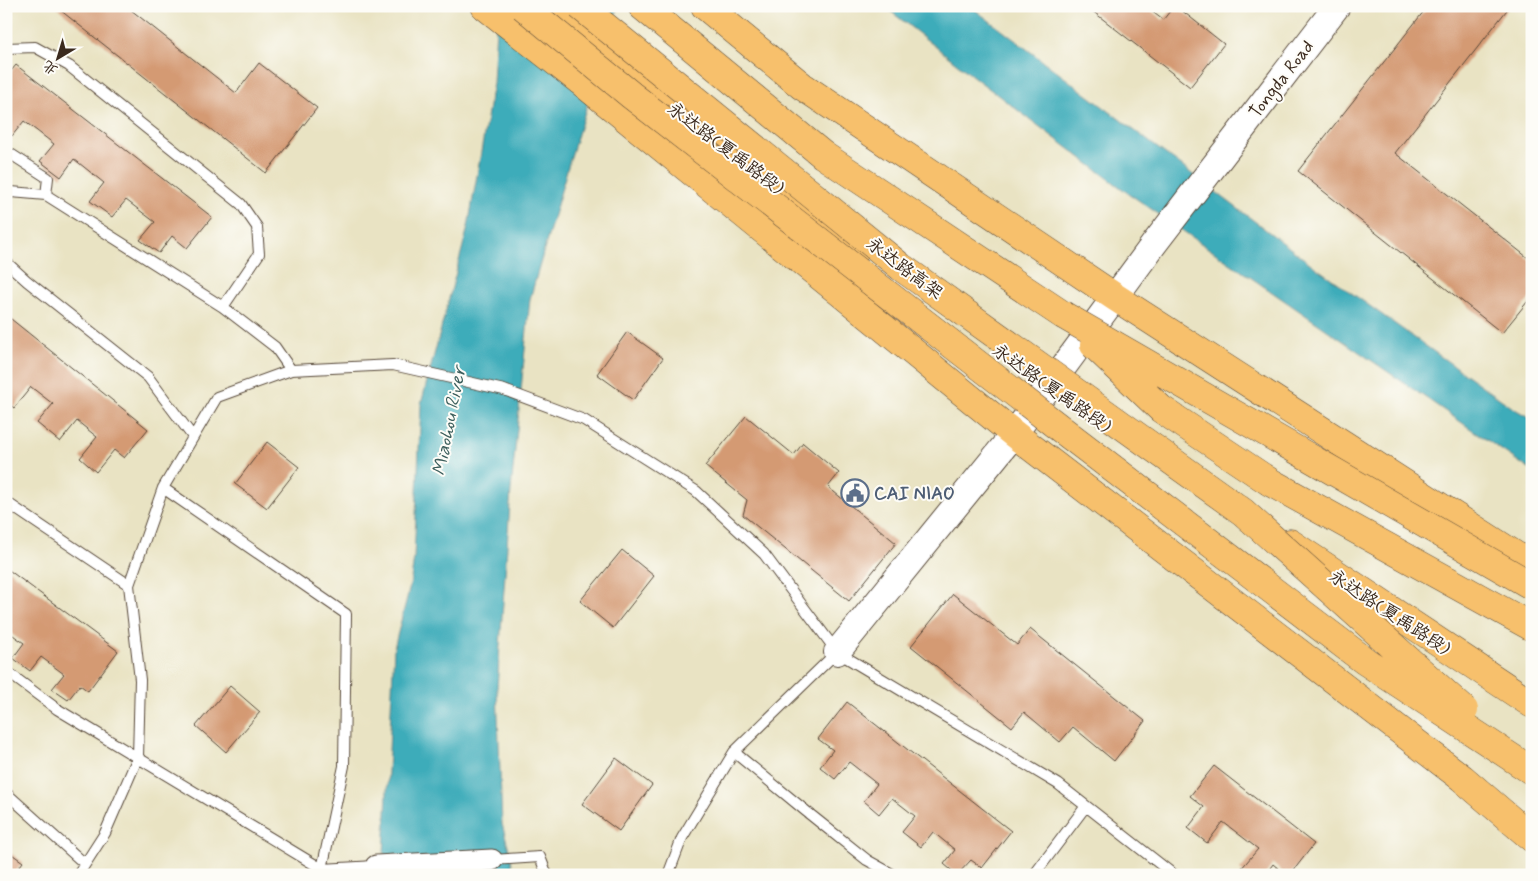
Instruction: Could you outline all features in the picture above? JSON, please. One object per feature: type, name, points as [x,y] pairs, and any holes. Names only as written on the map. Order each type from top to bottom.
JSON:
[{"type":"main road","points":[[485,6],[584,84],[1014,434],[1462,778],[1532,838]]},
{"type":"main road","points":[[522,6],[631,96],[1060,429],[1365,660],[1532,771]]},
{"type":"main road","name":"永达路(夏禹路段)","points":[[550,6],[691,123],[1047,388],[1532,704]]},
{"type":"main road","name":"永达路高架","points":[[580,6],[901,267],[1243,512]]},
{"type":"main road","points":[[642,6],[823,155],[1063,315],[1532,586]]},
{"type":"main road","points":[[705,6],[802,86],[1115,297],[1532,566]]},
{"type":"main road","points":[[1063,315],[1161,409],[1270,482],[1532,627]]},
{"type":"main road","points":[[1243,512],[1532,704]]},
{"type":"main road","points":[[1243,512],[1490,732],[1532,778]]},
{"type":"street","name":"Tongda Road","points":[[837,652],[1014,434],[1154,244],[1337,6]]},
{"type":"street","points":[[376,866],[492,860]]},
{"type":"lane","points":[[6,48],[35,47],[70,66],[241,204],[257,227],[259,254],[223,306]]},
{"type":"lane","points":[[6,150],[48,178],[46,195]]},
{"type":"lane","points":[[6,197],[11,192],[46,195],[223,306],[275,347],[291,370]]},
{"type":"lane","points":[[6,262],[27,282],[148,376],[194,437]]},
{"type":"lane","points":[[78,875],[105,833],[138,757],[140,680],[129,585],[163,488],[218,397],[291,370],[393,365],[504,390],[584,420],[696,491],[764,554],[837,652],[1058,784],[1174,875]]},
{"type":"lane","points":[[163,488],[346,614],[344,766],[320,872]]},
{"type":"lane","points":[[6,502],[129,585]]},
{"type":"lane","points":[[668,875],[682,838],[734,752],[837,652]]},
{"type":"lane","points":[[6,671],[56,709],[138,757],[320,872],[376,866]]},
{"type":"lane","points":[[734,752],[867,860],[894,875]]},
{"type":"lane","points":[[6,793],[85,864]]},
{"type":"lane","points":[[1034,875],[1086,806]]},
{"type":"lane","points":[[492,860],[540,857],[547,875]]},
{"type":"water","name":"Miaohou River","points":[[497,6],[618,6],[569,163],[530,299],[511,490],[497,688],[502,824],[514,875],[383,875],[394,648],[410,586],[414,558],[421,404],[468,227],[493,83]]},
{"type":"water","points":[[884,6],[970,6],[1315,267],[1513,408],[1532,419],[1532,471],[1125,191],[979,81]]},
{"type":"building","points":[[55,6],[126,6],[236,93],[259,63],[317,108],[266,173]]},
{"type":"building","points":[[1086,6],[1153,6],[1150,10],[1163,20],[1176,6],[1224,44],[1190,87]]},
{"type":"building","points":[[1428,6],[1510,6],[1395,153],[1532,261],[1532,296],[1502,333],[1298,171]]},
{"type":"building","points":[[16,65],[212,217],[187,248],[172,236],[159,253],[140,240],[155,222],[126,200],[112,217],[90,201],[104,183],[74,159],[61,177],[40,161],[54,144],[24,121],[12,136],[6,132],[6,110],[9,106],[6,103],[6,77]]},
{"type":"building","points":[[6,315],[148,429],[124,458],[114,450],[96,472],[80,458],[97,437],[77,421],[60,442],[37,423],[53,404],[31,387],[14,408],[6,402],[6,369],[9,365],[6,363]]},
{"type":"building","points":[[627,332],[663,358],[633,400],[597,374]]},
{"type":"building","points":[[746,416],[794,455],[803,443],[839,473],[828,487],[896,543],[849,601],[743,515],[747,500],[705,466]]},
{"type":"building","points":[[267,442],[299,467],[267,508],[235,484]]},
{"type":"building","points":[[622,550],[654,576],[613,628],[580,601]]},
{"type":"building","points":[[6,568],[118,651],[88,691],[80,685],[68,700],[52,689],[64,674],[41,657],[30,671],[13,658],[24,643],[6,630]]},
{"type":"building","points":[[953,594],[1017,645],[1030,629],[1145,721],[1114,761],[1073,727],[1060,742],[1024,712],[1012,727],[911,646]]},
{"type":"building","points":[[230,686],[260,712],[226,752],[196,726]]},
{"type":"building","points":[[847,702],[1011,831],[982,868],[971,860],[957,875],[944,864],[955,850],[933,832],[921,847],[902,832],[915,816],[892,798],[879,814],[864,801],[877,784],[849,762],[835,779],[820,767],[833,750],[818,739]]},
{"type":"building","points":[[616,758],[652,785],[619,831],[582,804]]},
{"type":"building","points":[[1214,766],[1314,844],[1290,875],[1286,875],[1273,864],[1265,875],[1246,875],[1240,870],[1258,849],[1223,822],[1207,843],[1188,828],[1204,807],[1190,796]]},
{"type":"building","points":[[6,850],[23,862],[13,875],[6,875]]},
{"type":"place","name":"CAI NIAO","points":[[855,493]]}]
